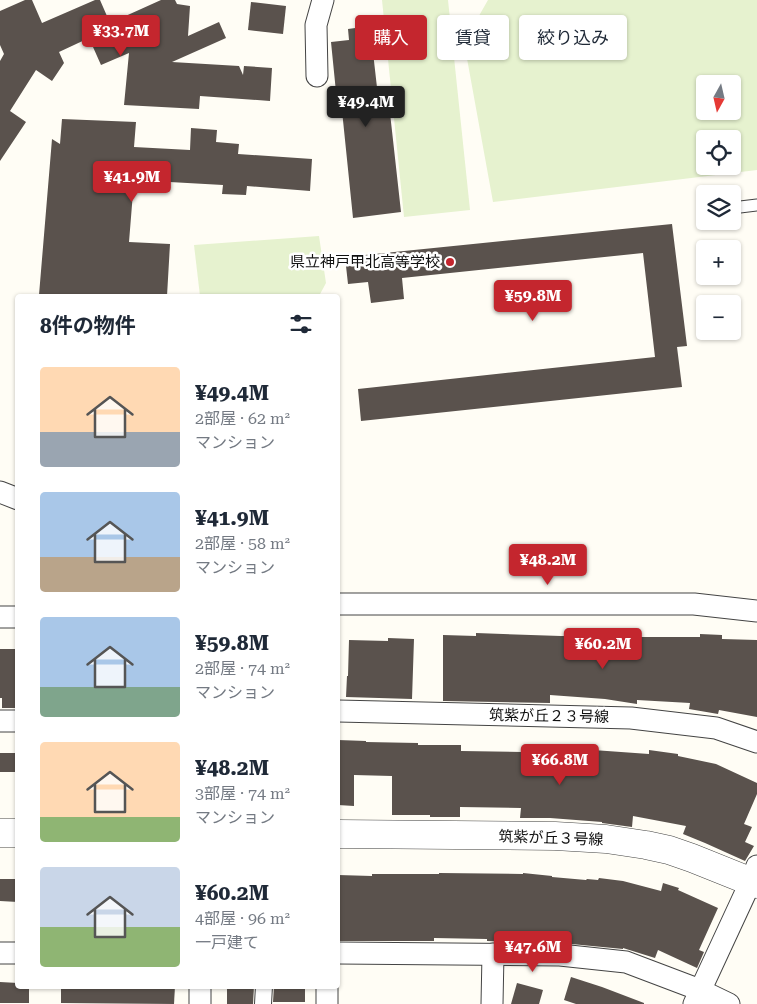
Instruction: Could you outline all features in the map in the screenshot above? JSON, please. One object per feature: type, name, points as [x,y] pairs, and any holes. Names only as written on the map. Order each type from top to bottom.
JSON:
[{"type":"street","points":[[317,76],[316,25],[323,0]]},
{"type":"street","points":[[0,492],[15,498]]},
{"type":"street","points":[[340,604],[694,604],[757,611]]},
{"type":"street","points":[[0,617],[15,617]]},
{"type":"street","name":"筑紫が丘２３号線","points":[[340,711],[631,718],[716,728],[757,742]]},
{"type":"street","points":[[0,721],[15,721]]},
{"type":"street","points":[[0,832],[15,833]]},
{"type":"street","name":"筑紫が丘３号線","points":[[340,834],[555,836],[606,839],[669,850],[755,877]]},
{"type":"street","points":[[697,997],[755,877]]},
{"type":"street","points":[[340,953],[560,955],[626,962],[697,997],[728,1004]]},
{"type":"street","points":[[0,954],[15,954]]},
{"type":"street","points":[[492,1004],[493,954]]},
{"type":"street","points":[[200,989],[200,1004]]},
{"type":"street","points":[[264,989],[264,1004]]},
{"type":"street","points":[[326,1004],[327,989]]},
{"type":"lane","points":[[741,207],[757,205]]},
{"type":"green space","points":[[382,0],[448,0],[450,15],[437,15],[437,60],[454,60],[470,210],[404,217],[388,60],[427,60],[427,15],[384,15]]},
{"type":"green space","points":[[488,0],[757,0],[757,170],[741,172],[741,130],[696,130],[696,175],[716,175],[493,202],[467,60],[509,60],[509,15],[479,15]]},
{"type":"green space","points":[[319,236],[326,283],[320,294],[200,294],[194,245]]},
{"type":"building","points":[[25,0],[32,0],[42,23],[95,0],[100,0],[110,23],[161,0],[175,0],[177,4],[190,6],[188,36],[219,22],[226,38],[172,62],[239,66],[243,75],[244,66],[272,68],[270,101],[200,96],[199,109],[124,105],[129,53],[101,65],[89,38],[59,52],[64,63],[52,81],[36,70],[10,111],[26,122],[0,161],[0,61],[4,54],[0,45],[0,11]]},
{"type":"building","points":[[251,2],[286,6],[283,34],[248,30]]},
{"type":"building","points":[[355,28],[355,60],[374,60],[379,105],[389,104],[401,212],[353,218],[340,91],[336,92],[331,42],[349,40],[348,29]]},
{"type":"building","points":[[62,119],[136,122],[134,147],[190,150],[191,128],[217,130],[216,142],[239,144],[238,154],[312,159],[310,191],[247,186],[246,195],[222,194],[223,185],[134,180],[129,242],[170,244],[167,294],[39,294],[52,139],[60,144]]},
{"type":"building","points":[[672,224],[687,346],[677,347],[682,387],[361,421],[358,389],[655,357],[643,253],[402,278],[404,299],[371,303],[368,282],[348,284],[345,257]]},
{"type":"building","points":[[608,632],[634,634],[634,637],[700,637],[700,634],[722,635],[722,639],[757,640],[757,717],[719,710],[718,714],[689,709],[690,703],[637,700],[637,704],[605,699],[550,695],[550,703],[443,701],[443,635],[476,636],[476,633],[607,636]]},
{"type":"building","points":[[388,638],[414,639],[412,699],[346,697],[349,640],[388,641]]},
{"type":"building","points":[[0,649],[15,649],[15,708],[2,708],[2,698],[0,698]]},
{"type":"building","points":[[340,740],[418,743],[418,745],[461,745],[461,751],[558,751],[558,747],[593,748],[593,750],[649,754],[649,750],[678,754],[678,756],[716,764],[757,783],[757,794],[744,824],[752,827],[745,842],[754,846],[745,861],[683,834],[686,826],[633,816],[632,827],[602,822],[520,818],[521,808],[460,807],[460,817],[392,815],[392,776],[354,775],[354,806],[340,805]]},
{"type":"building","points":[[0,753],[15,753],[15,772],[0,772]]},
{"type":"building","points":[[523,873],[586,880],[598,880],[599,878],[623,881],[661,891],[663,883],[679,888],[678,890],[718,908],[699,950],[704,952],[697,968],[658,950],[655,958],[623,948],[561,943],[487,941],[487,939],[434,938],[434,941],[340,941],[340,875]]},
{"type":"building","points":[[0,879],[15,879],[15,902],[0,901]]},
{"type":"building","points":[[571,977],[644,1004],[576,1004],[564,1000]]},
{"type":"building","points":[[0,982],[15,983],[15,989],[29,989],[29,1003],[0,1003]]},
{"type":"building","points":[[517,983],[543,990],[539,1004],[511,1004]]},
{"type":"building","points":[[61,989],[175,989],[174,1004],[61,1003]]},
{"type":"building","points":[[227,989],[254,989],[253,1004],[227,1004]]},
{"type":"building","points":[[274,989],[305,989],[305,1002],[273,1002]]},
{"type":"place","name":"県立神戸甲北高等学校","points":[[450,262]]}]
